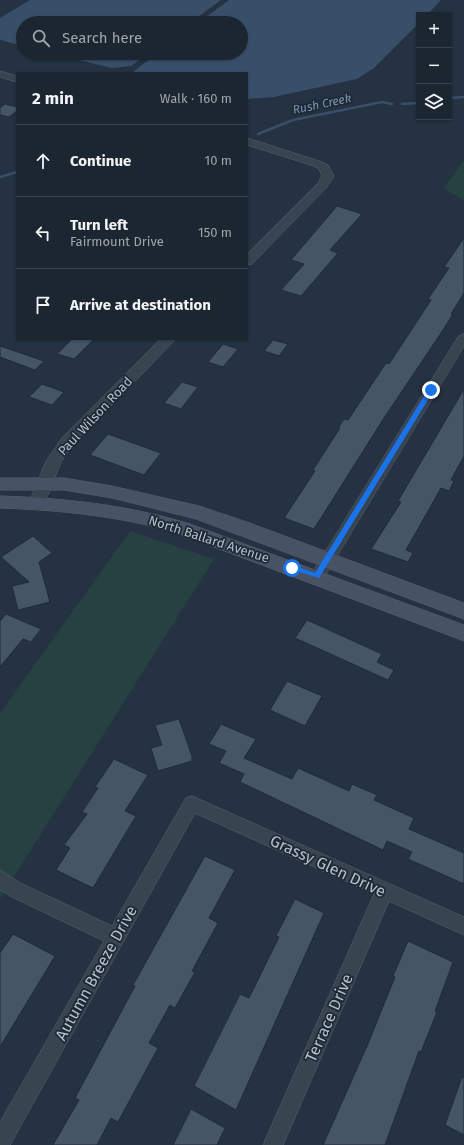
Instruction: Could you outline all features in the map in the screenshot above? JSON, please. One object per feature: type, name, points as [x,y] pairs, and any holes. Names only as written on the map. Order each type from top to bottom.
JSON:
[{"type":"main road","name":"North Ballard Avenue","points":[[0,484],[64,484],[112,492],[199,513],[464,611]]},
{"type":"main road","name":"North Ballard Avenue","points":[[0,502],[37,503],[140,517],[223,542],[464,633]]},
{"type":"street","points":[[0,74],[16,79]]},
{"type":"street","points":[[248,141],[318,164],[324,167],[328,176],[323,185],[248,260]]},
{"type":"street","points":[[317,577],[464,337]]},
{"type":"street","name":"Paul Wilson Road","points":[[37,503],[43,483],[54,461],[67,442],[168,340]]},
{"type":"street","name":"Grassy Glen Drive","points":[[192,803],[384,892],[464,926]]},
{"type":"street","name":"Autumn Breeze Drive","points":[[0,1142],[192,803]]},
{"type":"street","points":[[0,878],[14,889],[116,937]]},
{"type":"street","name":"Terrace Drive","points":[[274,1145],[384,892]]},
{"type":"green space","points":[[464,160],[464,201],[444,188]]},
{"type":"green space","points":[[130,531],[214,559],[0,899],[0,713]]},
{"type":"water","points":[[30,0],[221,0],[199,16],[16,16],[16,44],[0,40],[0,18]]},
{"type":"water","points":[[229,0],[441,0],[430,12],[416,12],[416,26],[374,68],[357,79],[274,97],[248,99],[248,72],[134,72],[149,60],[248,60],[248,16],[207,16]]},
{"type":"water","points":[[79,60],[139,60],[131,66],[112,68]]},
{"type":"building","points":[[5,104],[16,107],[16,112],[9,117],[0,115],[0,108]]},
{"type":"building","points":[[337,206],[362,214],[330,250],[338,253],[301,296],[281,290],[304,264],[291,260]]},
{"type":"building","points":[[464,238],[464,293],[443,330],[384,418],[314,529],[284,518],[315,471],[313,470],[340,428],[338,428],[344,419],[348,420],[386,363],[389,364],[431,300],[428,299],[449,268],[444,267]]},
{"type":"building","points":[[71,340],[93,340],[74,359],[57,354]]},
{"type":"building","points":[[273,340],[288,344],[279,356],[264,351]]},
{"type":"building","points":[[223,344],[238,349],[223,367],[208,362]]},
{"type":"building","points":[[0,346],[44,361],[35,370],[0,357]]},
{"type":"building","points":[[182,382],[198,387],[181,409],[164,403]]},
{"type":"building","points":[[42,384],[64,392],[52,405],[29,397]]},
{"type":"building","points":[[464,389],[464,456],[451,480],[454,481],[449,491],[441,488],[406,550],[413,553],[408,562],[371,549],[401,502],[398,501]]},
{"type":"building","points":[[108,434],[161,453],[144,475],[90,455]]},
{"type":"building","points":[[33,536],[52,553],[39,562],[50,602],[18,610],[12,586],[29,582],[1,557]]},
{"type":"building","points":[[6,614],[41,629],[31,642],[23,639],[0,667],[0,621]]},
{"type":"building","points":[[307,620],[382,654],[377,662],[394,670],[388,680],[295,638]]},
{"type":"building","points":[[287,681],[322,696],[305,726],[270,710]]},
{"type":"building","points":[[179,719],[192,756],[192,761],[158,771],[151,748],[162,745],[155,725]]},
{"type":"building","points":[[221,724],[256,739],[244,758],[292,779],[298,768],[349,791],[352,784],[377,795],[374,800],[414,818],[409,829],[464,853],[464,884],[408,859],[412,852],[387,841],[383,850],[240,782],[244,774],[219,763],[226,751],[209,744]]},
{"type":"building","points":[[114,759],[148,775],[125,811],[136,816],[93,888],[56,870],[70,848],[64,845],[87,814],[82,812],[98,788],[95,787]]},
{"type":"building","points":[[205,856],[235,870],[209,918],[218,923],[192,971],[195,972],[175,1008],[170,1005],[149,1043],[158,1048],[118,1122],[111,1118],[97,1145],[53,1145],[79,1100],[75,1098],[135,986],[133,985]]},
{"type":"building","points":[[295,899],[324,913],[236,1110],[194,1086],[240,994],[249,998],[279,937],[276,936]]},
{"type":"building","points":[[13,934],[55,956],[0,1047],[0,953]]},
{"type":"building","points":[[408,941],[453,962],[435,1011],[437,1012],[421,1052],[419,1051],[385,1145],[323,1145],[367,1046],[395,977],[393,976]]},
{"type":"building","points":[[462,1077],[464,1077],[464,1135],[445,1125]]},
{"type":"building","points":[[191,1109],[225,1128],[217,1145],[173,1145]]},
{"type":"waterway","name":"Rush Creek","points":[[452,98],[464,97]]},
{"type":"waterway","name":"Rush Creek","points":[[258,134],[293,120],[382,102],[392,104]]},
{"type":"waterway","name":"Rush Creek","points":[[402,104],[416,103]]},
{"type":"waterway","name":"Rush Creek","points":[[0,177],[16,172]]},
{"type":"route","points":[[292,568],[317,577],[431,390]]}]
